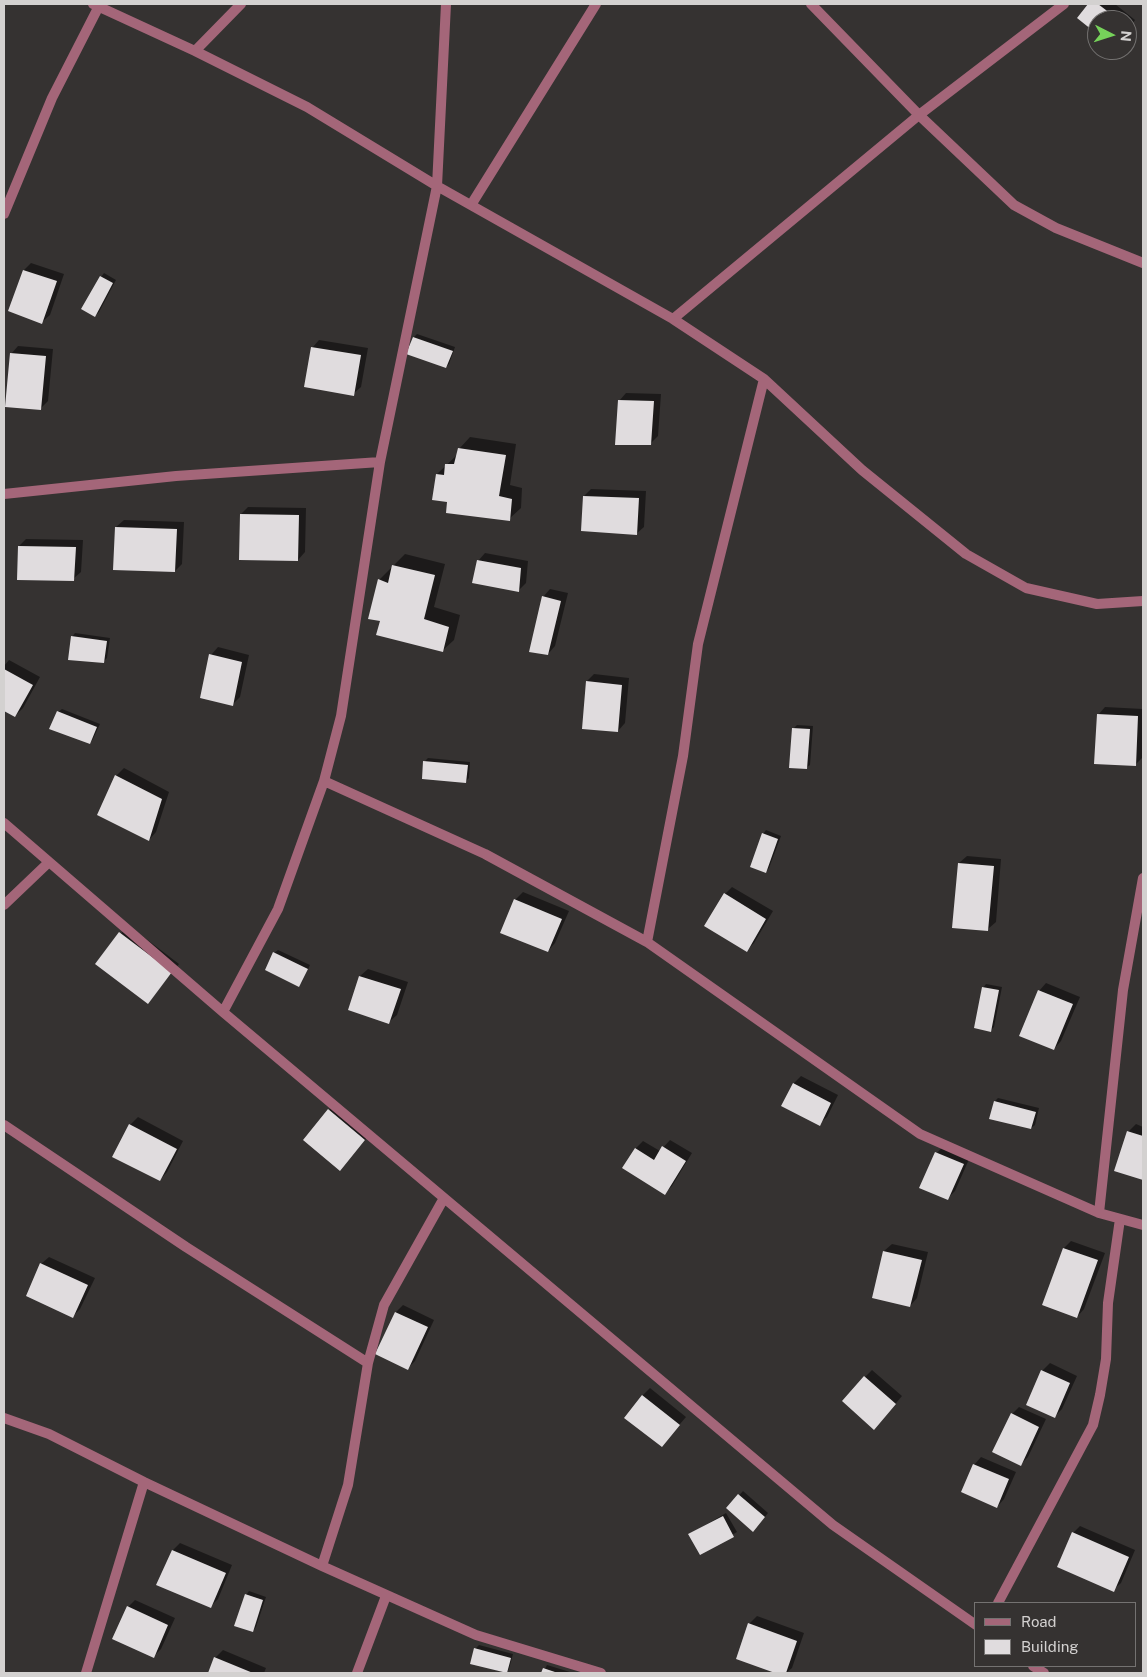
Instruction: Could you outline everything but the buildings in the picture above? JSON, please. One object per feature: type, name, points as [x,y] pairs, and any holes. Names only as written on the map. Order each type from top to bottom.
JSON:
[{"type":"street","points":[[196,51],[241,4]]},
{"type":"street","points":[[223,1012],[278,909],[324,781],[341,716],[380,462],[438,186],[446,4]]},
{"type":"street","points":[[471,205],[596,4]]},
{"type":"street","points":[[811,4],[919,114],[1014,205],[1056,228],[1143,263]]},
{"type":"street","points":[[673,319],[919,114],[1064,4]]},
{"type":"street","points":[[4,214],[52,98],[96,5],[196,51],[307,106],[438,186],[673,319],[764,378],[862,470],[966,554],[1026,588],[1097,604],[1143,601]]},
{"type":"street","points":[[646,942],[683,756],[698,644],[764,378]]},
{"type":"street","points":[[4,494],[176,476],[380,462]]},
{"type":"street","points":[[324,781],[485,854],[646,942],[920,1134],[1099,1213],[1143,1225]]},
{"type":"street","points":[[4,823],[48,863],[223,1012],[833,1525],[974,1624]]},
{"type":"street","points":[[4,904],[48,863]]},
{"type":"street","points":[[1099,1213],[1123,990],[1143,878]]},
{"type":"street","points":[[4,1125],[186,1247],[368,1363]]},
{"type":"street","points":[[322,1566],[348,1485],[368,1363],[384,1305],[444,1198]]},
{"type":"street","points":[[999,1602],[1093,1424],[1106,1359],[1108,1303],[1120,1219]]},
{"type":"street","points":[[4,1418],[49,1434],[144,1482],[322,1566],[476,1635],[601,1673]]},
{"type":"street","points":[[86,1673],[144,1482]]},
{"type":"street","points":[[358,1673],[386,1596]]}]
